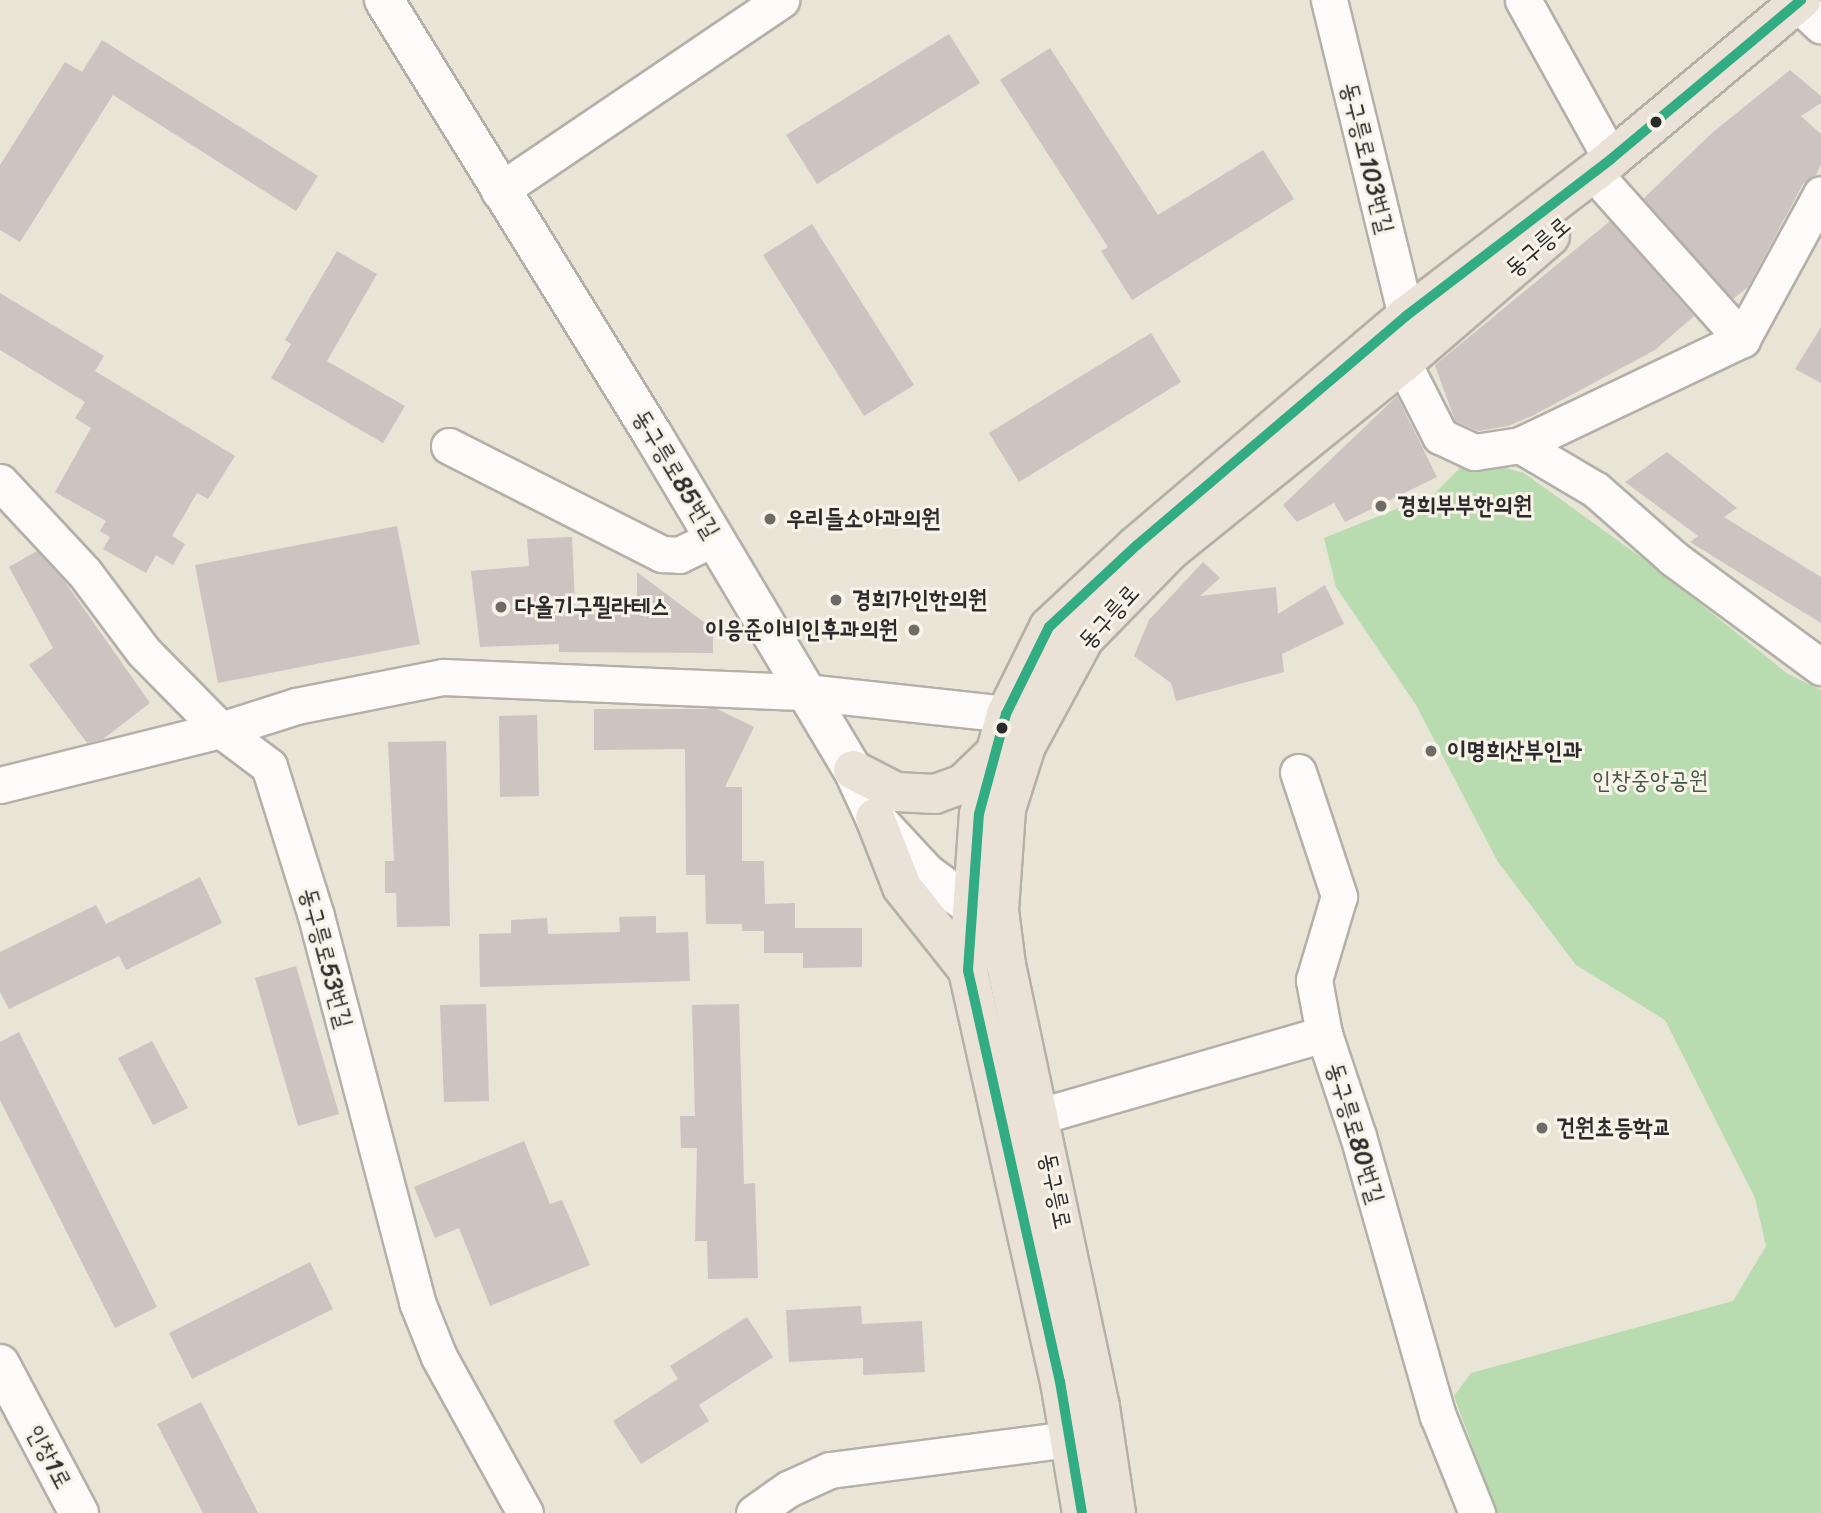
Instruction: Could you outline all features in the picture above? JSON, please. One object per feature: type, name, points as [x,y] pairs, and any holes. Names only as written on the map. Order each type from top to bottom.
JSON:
[{"type":"main road","name":"동구릉로","points":[[1083,1513],[1070,1439],[968,970],[985,908],[1006,809],[1026,746],[1084,639],[1171,550],[1403,363],[1609,174],[1810,11]]},
{"type":"main road","name":"동구릉로","points":[[1116,1513],[1100,1407],[1040,1116],[1006,965],[985,908],[979,814],[1006,714],[1049,627],[1406,316],[1609,174]]},
{"type":"main road","points":[[853,770],[896,792],[935,793],[964,784],[994,754]]},
{"type":"main road","points":[[875,818],[902,887],[968,970]]},
{"type":"street","name":"동구릉로85번길","points":[[384,0],[714,538],[853,770],[875,818],[926,873],[985,908]]},
{"type":"street","points":[[499,191],[780,0]]},
{"type":"street","name":"동구릉로103번길","points":[[1329,0],[1406,316]]},
{"type":"street","points":[[1523,0],[1609,174],[1742,339]]},
{"type":"street","points":[[1403,363],[1440,436],[1475,452],[1520,445],[1742,339],[1821,194]]},
{"type":"street","points":[[1520,445],[1596,490],[1674,558],[1821,667]]},
{"type":"street","points":[[449,446],[662,554],[679,555],[714,538]]},
{"type":"street","name":"동구릉로53번길","points":[[0,482],[84,572],[143,652],[220,730],[269,766],[316,916],[418,1302],[439,1357],[525,1513]]},
{"type":"street","points":[[0,785],[220,730],[296,706],[443,677],[805,692],[1006,714]]},
{"type":"street","points":[[1298,772],[1339,896],[1314,980],[1324,1034]]},
{"type":"street","name":"동구릉로80번길","points":[[1040,1116],[1324,1034],[1359,1136],[1438,1416],[1477,1513]]},
{"type":"street","name":"인창1로","points":[[0,1364],[79,1513]]},
{"type":"street","points":[[754,1513],[788,1489],[830,1470],[1070,1439]]},
{"type":"green space","name":"인창중앙공원","points":[[1470,458],[1524,473],[1649,563],[1788,674],[1821,690],[1821,1513],[1497,1513],[1454,1396],[1471,1373],[1733,1301],[1766,1246],[1755,1198],[1665,1020],[1576,965],[1498,862],[1416,705],[1336,587],[1324,538],[1434,494]]},
{"type":"building","points":[[949,34],[980,83],[817,184],[786,135]]},
{"type":"building","points":[[102,40],[318,176],[296,211],[113,95],[20,242],[0,230],[0,165],[65,62],[82,72]]},
{"type":"building","points":[[1050,48],[1158,215],[1263,150],[1294,199],[1132,300],[1101,251],[1108,247],[1000,80]]},
{"type":"building","points":[[1790,70],[1821,96],[1821,103],[1801,116],[1821,134],[1821,164],[1816,175],[1803,184],[1748,287],[1733,299],[1643,199],[1712,133]]},
{"type":"building","points":[[1610,221],[1694,316],[1655,350],[1532,416],[1508,426],[1478,431],[1455,421],[1435,365]]},
{"type":"building","points":[[812,224],[914,385],[864,416],[763,255]]},
{"type":"building","points":[[337,251],[377,274],[327,361],[405,406],[383,443],[271,378],[291,344],[285,340]]},
{"type":"building","points":[[0,293],[104,356],[95,371],[235,456],[208,499],[197,493],[172,536],[185,544],[173,565],[156,555],[146,573],[103,549],[110,537],[100,531],[106,521],[55,492],[91,428],[75,418],[85,402],[0,350]]},
{"type":"building","points":[[1821,327],[1821,383],[1795,369]]},
{"type":"building","points":[[1151,333],[1181,382],[1019,482],[989,433]]},
{"type":"building","points":[[1397,396],[1437,477],[1345,522],[1334,503],[1297,522],[1283,505]]},
{"type":"building","points":[[1667,452],[1737,508],[1724,517],[1821,577],[1821,623],[1690,542],[1698,536],[1625,482]]},
{"type":"building","points":[[397,526],[420,644],[218,683],[195,565]]},
{"type":"building","points":[[572,537],[575,605],[637,605],[637,572],[713,629],[713,653],[559,652],[559,644],[480,647],[471,571],[529,566],[527,539]]},
{"type":"building","points":[[37,551],[63,579],[150,703],[103,739],[87,743],[29,665],[53,648],[9,567]]},
{"type":"building","points":[[1203,562],[1220,578],[1200,596],[1276,587],[1278,614],[1325,585],[1344,624],[1282,654],[1284,672],[1176,701],[1171,683],[1134,656],[1149,620]]},
{"type":"building","points":[[594,709],[717,709],[754,727],[725,787],[742,787],[742,861],[764,861],[765,904],[795,903],[795,928],[862,928],[862,967],[803,968],[803,953],[764,953],[764,931],[742,931],[742,924],[706,924],[705,875],[686,875],[685,749],[594,750]]},
{"type":"building","points":[[537,715],[539,796],[500,797],[499,716]]},
{"type":"building","points":[[446,741],[450,926],[397,927],[396,893],[385,893],[385,861],[394,861],[388,742]]},
{"type":"building","points":[[200,877],[222,923],[126,970],[119,956],[9,1009],[0,992],[0,952],[96,905],[106,924]]},
{"type":"building","points":[[656,916],[656,933],[688,932],[690,981],[480,987],[479,934],[511,933],[511,920],[547,918],[548,934],[620,932],[619,917]]},
{"type":"building","points":[[296,966],[339,1114],[298,1126],[255,978]]},
{"type":"building","points":[[486,1004],[489,1101],[444,1102],[440,1005]]},
{"type":"building","points":[[739,1004],[744,1184],[755,1183],[758,1278],[708,1279],[707,1241],[695,1241],[697,1148],[681,1148],[680,1116],[695,1116],[692,1005]]},
{"type":"building","points":[[19,1032],[157,1307],[115,1328],[0,1100],[0,1042]]},
{"type":"building","points":[[152,1041],[188,1108],[153,1125],[118,1058]]},
{"type":"building","points":[[524,1141],[550,1204],[562,1200],[590,1265],[490,1306],[459,1228],[435,1238],[414,1187]]},
{"type":"building","points":[[310,1262],[333,1309],[192,1379],[169,1333]]},
{"type":"building","points":[[861,1306],[862,1324],[922,1321],[925,1372],[863,1375],[863,1358],[789,1362],[786,1310]]},
{"type":"building","points":[[747,1317],[773,1357],[699,1405],[709,1421],[641,1464],[613,1421],[678,1379],[670,1366]]},
{"type":"building","points":[[201,1402],[258,1513],[203,1513],[157,1424]]},
{"type":"transit line","points":[[1082,1513],[1060,1382],[968,970],[979,814],[1006,714],[1049,627],[1137,545],[1406,316],[1611,159],[1801,0]]},
{"type":"place","name":"경희부부한의원","points":[[1381,506]]},
{"type":"place","name":"우리들소아과의원","points":[[770,519]]},
{"type":"place","name":"경희가인한의원","points":[[836,600]]},
{"type":"place","name":"다올기구필라테스","points":[[501,607]]},
{"type":"place","name":"이응준이비인후과의원","points":[[914,630]]},
{"type":"place","name":"이명희산부인과","points":[[1431,751]]},
{"type":"place","name":"건원초등학교","points":[[1542,1128]]}]
